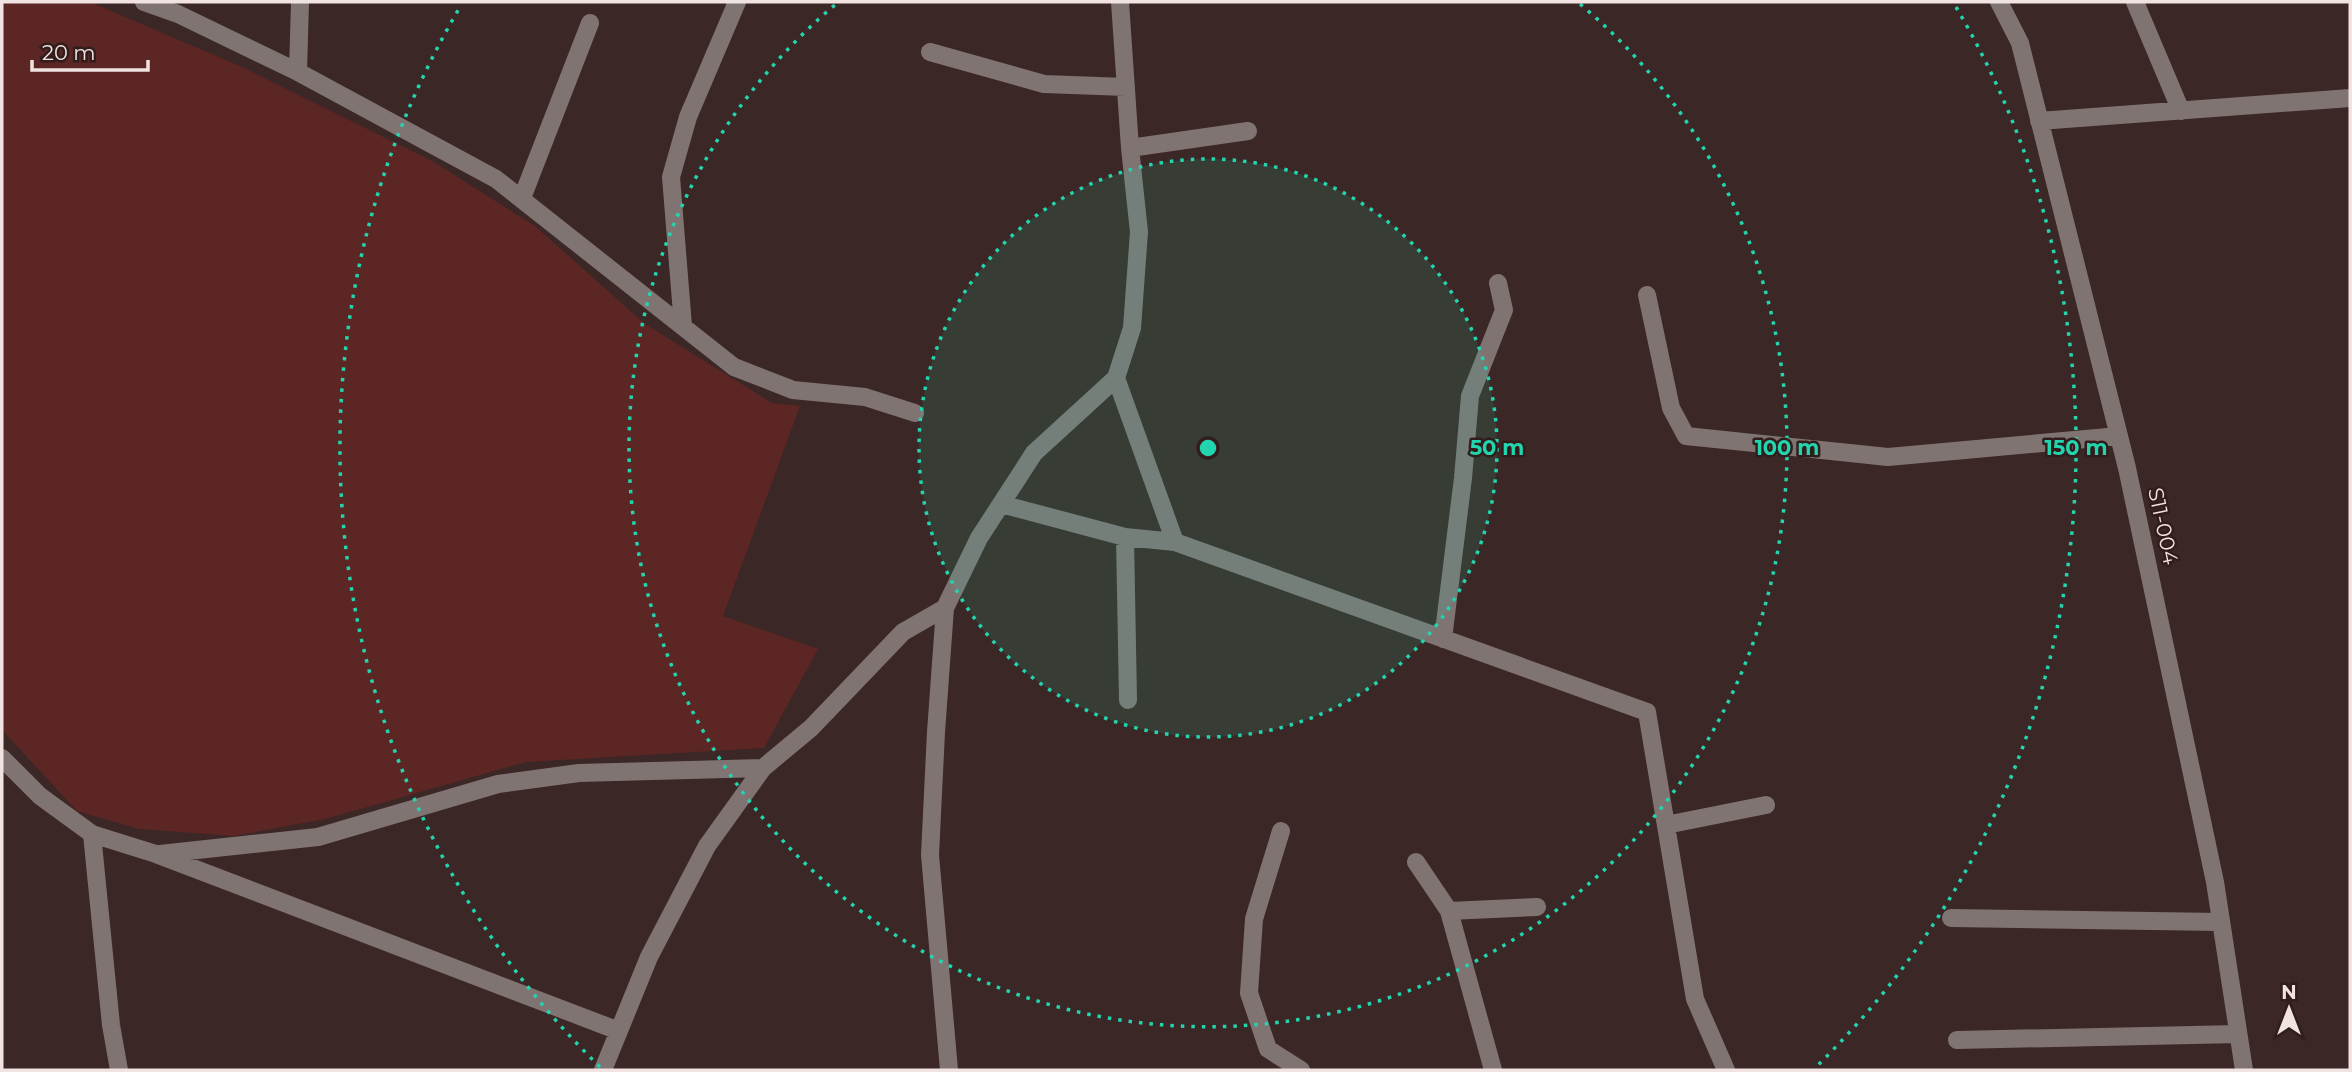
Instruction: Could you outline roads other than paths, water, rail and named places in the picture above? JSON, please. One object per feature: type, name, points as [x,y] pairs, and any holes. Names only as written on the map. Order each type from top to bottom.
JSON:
[{"type":"street","points":[[144,2],[178,14],[298,72],[496,179],[734,367],[793,390],[865,397],[915,413]]},
{"type":"street","points":[[298,72],[300,2]]},
{"type":"street","points":[[683,326],[671,177],[688,117],[737,2]]},
{"type":"street","points":[[949,1070],[930,855],[945,608],[979,538],[1034,453],[1116,378],[1132,328],[1139,232],[1120,2]]},
{"type":"street","name":"S11-004","points":[[1999,2],[2020,43],[2119,436],[2209,856],[2244,1070]]},
{"type":"street","points":[[2136,2],[2181,111]]},
{"type":"street","points":[[522,198],[590,23]]},
{"type":"street","points":[[930,52],[1044,84],[1126,88]]},
{"type":"street","points":[[2039,121],[2350,98]]},
{"type":"street","points":[[1130,148],[1248,131]]},
{"type":"street","points":[[1443,639],[1470,396],[1504,310],[1498,283]]},
{"type":"street","points":[[1647,295],[1671,408],[1686,436],[1888,457],[2119,436]]},
{"type":"street","points":[[1116,378],[1175,542]]},
{"type":"street","points":[[1001,505],[1125,537],[1175,542],[1647,712],[1695,999],[1726,1070]]},
{"type":"street","points":[[1125,537],[1128,699]]},
{"type":"street","points":[[603,1070],[649,957],[707,846],[763,768],[811,728],[903,632],[945,608]]},
{"type":"street","points":[[2,758],[40,796],[92,834],[156,854],[619,1031]]},
{"type":"street","points":[[156,854],[318,837],[498,784],[525,780],[579,773],[763,768]]},
{"type":"street","points":[[1666,825],[1766,805]]},
{"type":"street","points":[[1281,831],[1255,919],[1249,993],[1268,1049],[1301,1070]]},
{"type":"street","points":[[92,834],[118,1070]]},
{"type":"street","points":[[1416,862],[1449,911],[1493,1070]]},
{"type":"street","points":[[1449,911],[1537,907]]},
{"type":"street","points":[[1951,918],[2221,922]]},
{"type":"street","points":[[1957,1040],[2238,1034]]}]
